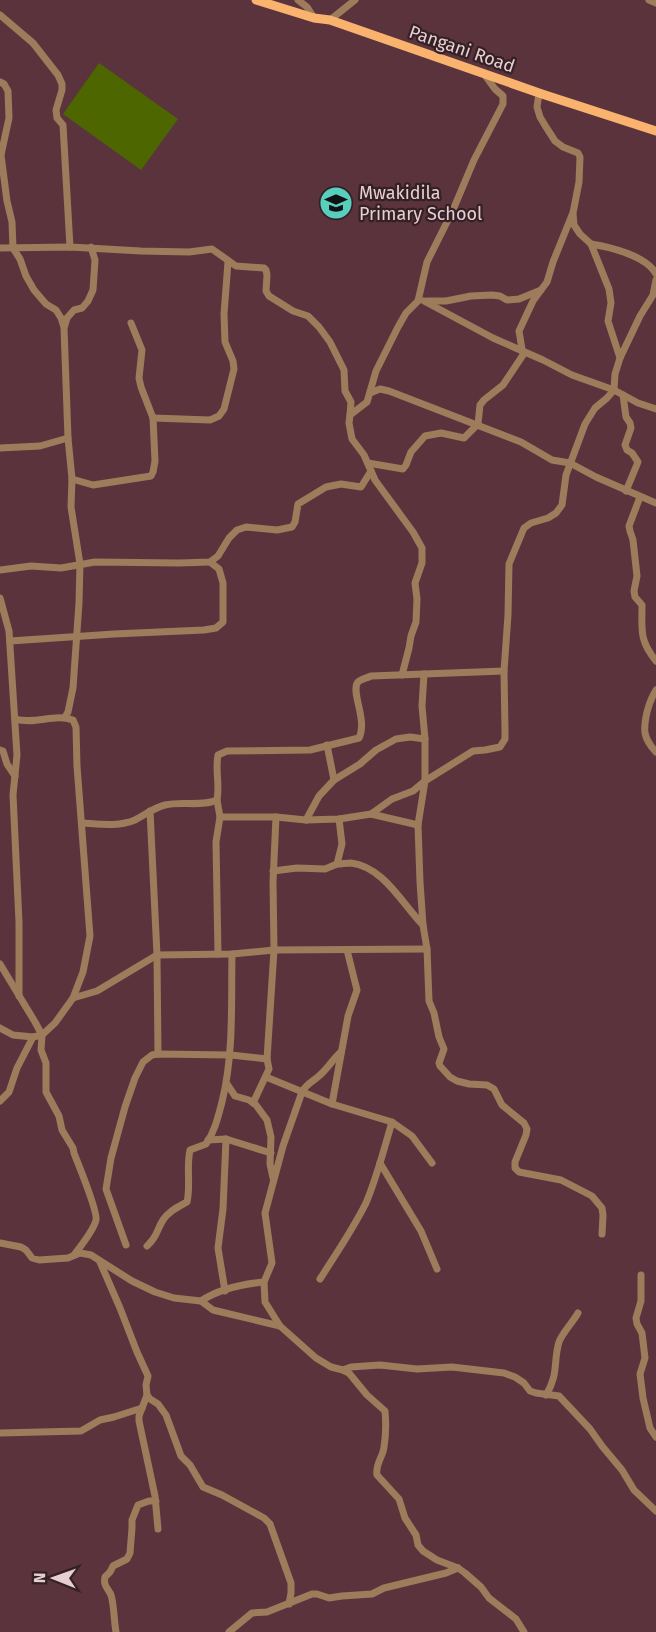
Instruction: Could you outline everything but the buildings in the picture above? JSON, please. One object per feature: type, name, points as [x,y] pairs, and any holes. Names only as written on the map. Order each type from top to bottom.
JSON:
[{"type":"main road","name":"Pangani Road","points":[[256,0],[314,18],[330,20],[656,131]]},
{"type":"street","points":[[298,0],[307,7],[314,18]]},
{"type":"street","points":[[330,20],[355,0]]},
{"type":"street","points":[[649,0],[656,3]]},
{"type":"street","points":[[0,15],[33,43],[58,75],[62,84],[56,110],[57,118],[63,125],[70,247]]},
{"type":"street","points":[[421,301],[427,262],[453,210],[474,160],[503,104],[503,96],[484,74]]},
{"type":"street","points":[[0,82],[8,91],[9,118],[1,155],[12,222],[13,248],[34,290],[46,304],[56,310],[64,328],[68,438],[72,479],[71,507],[80,564],[73,688],[65,717]]},
{"type":"street","points":[[368,463],[403,469],[411,452],[425,436],[441,433],[464,438],[478,424],[480,405],[503,385],[523,355],[519,331],[533,301],[548,282],[553,262],[573,213],[579,182],[580,157],[578,153],[562,147],[555,141],[546,127],[537,107],[539,93]]},
{"type":"street","points":[[573,213],[574,225],[591,244],[609,289],[608,321],[620,357]]},
{"type":"street","points":[[591,244],[616,250],[644,261],[653,268],[656,274]]},
{"type":"street","points":[[64,328],[67,318],[74,310],[82,308],[93,290],[95,260],[91,247]]},
{"type":"street","points":[[0,248],[91,247],[160,252],[198,252],[212,249],[236,266],[266,270],[266,291],[269,296],[293,311],[308,316],[330,342],[344,370],[345,391],[351,402],[352,439],[368,463],[381,490],[413,531],[422,548],[422,563],[415,583],[416,622],[402,675]]},
{"type":"street","points":[[153,418],[210,420],[219,416],[224,409],[234,369],[225,342],[224,314],[228,262]]},
{"type":"street","points":[[371,814],[392,799],[413,791],[473,751],[500,747],[505,730],[504,671],[509,564],[524,528],[556,513],[562,504],[564,484],[570,463],[585,424],[595,408],[614,390],[615,374],[620,357],[640,316],[654,296],[656,282]]},
{"type":"street","points":[[350,414],[367,402],[376,371],[398,327],[406,313],[421,301],[446,301],[492,295],[507,300],[519,299],[541,290]]},
{"type":"street","points":[[421,301],[572,375],[614,390],[638,403],[656,409]]},
{"type":"street","points":[[72,479],[93,485],[151,476],[153,472],[155,461],[153,418],[141,387],[139,378],[142,350],[131,323]]},
{"type":"street","points":[[370,393],[380,389],[389,391],[478,424],[521,442],[552,460],[570,463],[656,503]]},
{"type":"street","points":[[623,395],[626,417],[631,428],[626,445],[627,450],[638,462],[626,491]]},
{"type":"street","points":[[0,448],[40,446],[68,438]]},
{"type":"street","points":[[0,570],[31,566],[61,568],[95,562],[210,562],[218,556],[229,538],[237,531],[246,527],[277,530],[292,527],[298,504],[326,487],[341,484],[361,487],[371,471]]},
{"type":"street","points":[[640,497],[630,526],[637,576],[634,591],[635,597],[642,605],[643,641],[656,661]]},
{"type":"street","points":[[10,641],[216,628],[222,622],[223,584],[219,569],[210,562]]},
{"type":"street","points":[[0,598],[9,631],[17,755],[13,795],[19,922],[19,996]]},
{"type":"street","points":[[218,954],[216,842],[220,817],[216,763],[222,752],[310,750],[359,738],[362,733],[362,716],[356,686],[359,681],[371,676],[504,671]]},
{"type":"street","points":[[424,674],[422,706],[425,781],[418,825],[429,1001],[435,1013],[439,1037],[444,1049],[440,1066],[457,1081],[487,1085],[494,1089],[502,1105],[524,1123],[527,1129],[514,1168],[519,1172],[561,1180],[592,1196],[602,1208],[602,1234]]},
{"type":"street","points":[[656,690],[650,700],[644,722],[644,734],[656,752]]},
{"type":"street","points":[[0,1028],[13,1035],[33,1037],[42,1035],[55,1023],[73,998],[83,972],[90,936],[76,727],[73,720],[65,717],[25,722],[15,719]]},
{"type":"street","points":[[306,820],[319,795],[334,780],[360,764],[376,750],[396,739],[411,737],[425,739]]},
{"type":"street","points":[[327,745],[334,780]]},
{"type":"street","points":[[0,750],[3,751],[7,764],[15,776]]},
{"type":"street","points":[[82,823],[115,824],[134,821],[163,806],[217,800]]},
{"type":"street","points":[[150,811],[157,955],[158,1054]]},
{"type":"street","points":[[220,817],[276,817],[306,820],[339,819],[371,814],[418,825]]},
{"type":"street","points":[[253,1103],[269,1069],[267,1059],[274,950],[273,871],[276,817]]},
{"type":"street","points":[[337,864],[342,844],[339,819]]},
{"type":"street","points":[[273,871],[297,868],[325,869],[337,864],[352,863],[367,868],[391,886],[423,925]]},
{"type":"street","points":[[73,998],[97,991],[157,955],[232,954],[274,950],[427,949]]},
{"type":"street","points":[[332,1104],[348,1016],[357,990],[347,950]]},
{"type":"street","points":[[147,1246],[154,1239],[167,1215],[176,1207],[187,1202],[189,1195],[187,1166],[190,1150],[206,1144],[217,1122],[227,1084],[231,1055],[232,954]]},
{"type":"street","points":[[0,964],[42,1035],[41,1050],[46,1063],[46,1092],[59,1116],[62,1130],[73,1148],[95,1209],[96,1220],[85,1242],[73,1256]]},
{"type":"street","points":[[0,1101],[9,1092],[16,1068],[33,1037]]},
{"type":"street","points":[[341,1052],[320,1075],[304,1088],[283,1146],[266,1213],[272,1263],[264,1282],[265,1302],[280,1326],[316,1358],[348,1373],[385,1411],[385,1444],[376,1467],[377,1475],[399,1499],[405,1518],[416,1535],[418,1545],[437,1560],[458,1568],[481,1587],[489,1598],[516,1619],[524,1632]]},
{"type":"street","points":[[126,1245],[106,1189],[111,1158],[125,1107],[135,1077],[143,1062],[152,1055],[158,1054],[231,1055],[267,1059]]},
{"type":"street","points":[[266,1077],[332,1104],[392,1122],[412,1136],[432,1163]]},
{"type":"street","points":[[227,1084],[235,1096],[253,1103],[267,1120],[271,1137],[270,1164],[274,1180]]},
{"type":"street","points":[[320,1279],[346,1240],[366,1202],[392,1122]]},
{"type":"street","points":[[208,1140],[226,1139],[271,1153]]},
{"type":"street","points":[[225,1291],[218,1248],[223,1209],[226,1139]]},
{"type":"street","points":[[380,1163],[421,1231],[437,1269]]},
{"type":"street","points":[[0,1243],[21,1247],[32,1258],[39,1260],[68,1258],[80,1253],[91,1255],[132,1281],[155,1292],[174,1298],[201,1301],[213,1310],[280,1326]]},
{"type":"street","points":[[100,1262],[148,1376],[147,1395],[139,1416],[156,1501],[158,1529]]},
{"type":"street","points":[[641,1275],[641,1301],[636,1318],[642,1333],[645,1358],[640,1374],[642,1398],[656,1437]]},
{"type":"street","points":[[201,1301],[210,1295],[250,1283],[264,1282]]},
{"type":"street","points":[[546,1395],[556,1371],[560,1338],[578,1313]]},
{"type":"street","points":[[343,1370],[351,1367],[380,1365],[417,1369],[452,1367],[504,1373],[515,1377],[530,1390],[559,1396],[590,1429],[622,1470],[634,1490],[656,1511]]},
{"type":"street","points":[[147,1395],[166,1415],[181,1456],[190,1465],[203,1487],[241,1505],[270,1524],[291,1583],[289,1604]]},
{"type":"street","points":[[0,1433],[81,1431],[100,1420],[142,1408]]},
{"type":"street","points":[[117,1632],[110,1594],[105,1589],[105,1576],[114,1566],[127,1559],[130,1553],[132,1520],[138,1505],[156,1501]]},
{"type":"street","points":[[229,1632],[252,1613],[267,1612],[312,1594],[329,1598],[372,1594],[384,1588],[458,1568]]},
{"type":"green space","points":[[99,63],[178,119],[141,170],[63,114]]},
{"type":"place","name":"Mwakidila Primary School","points":[[336,203]]}]
